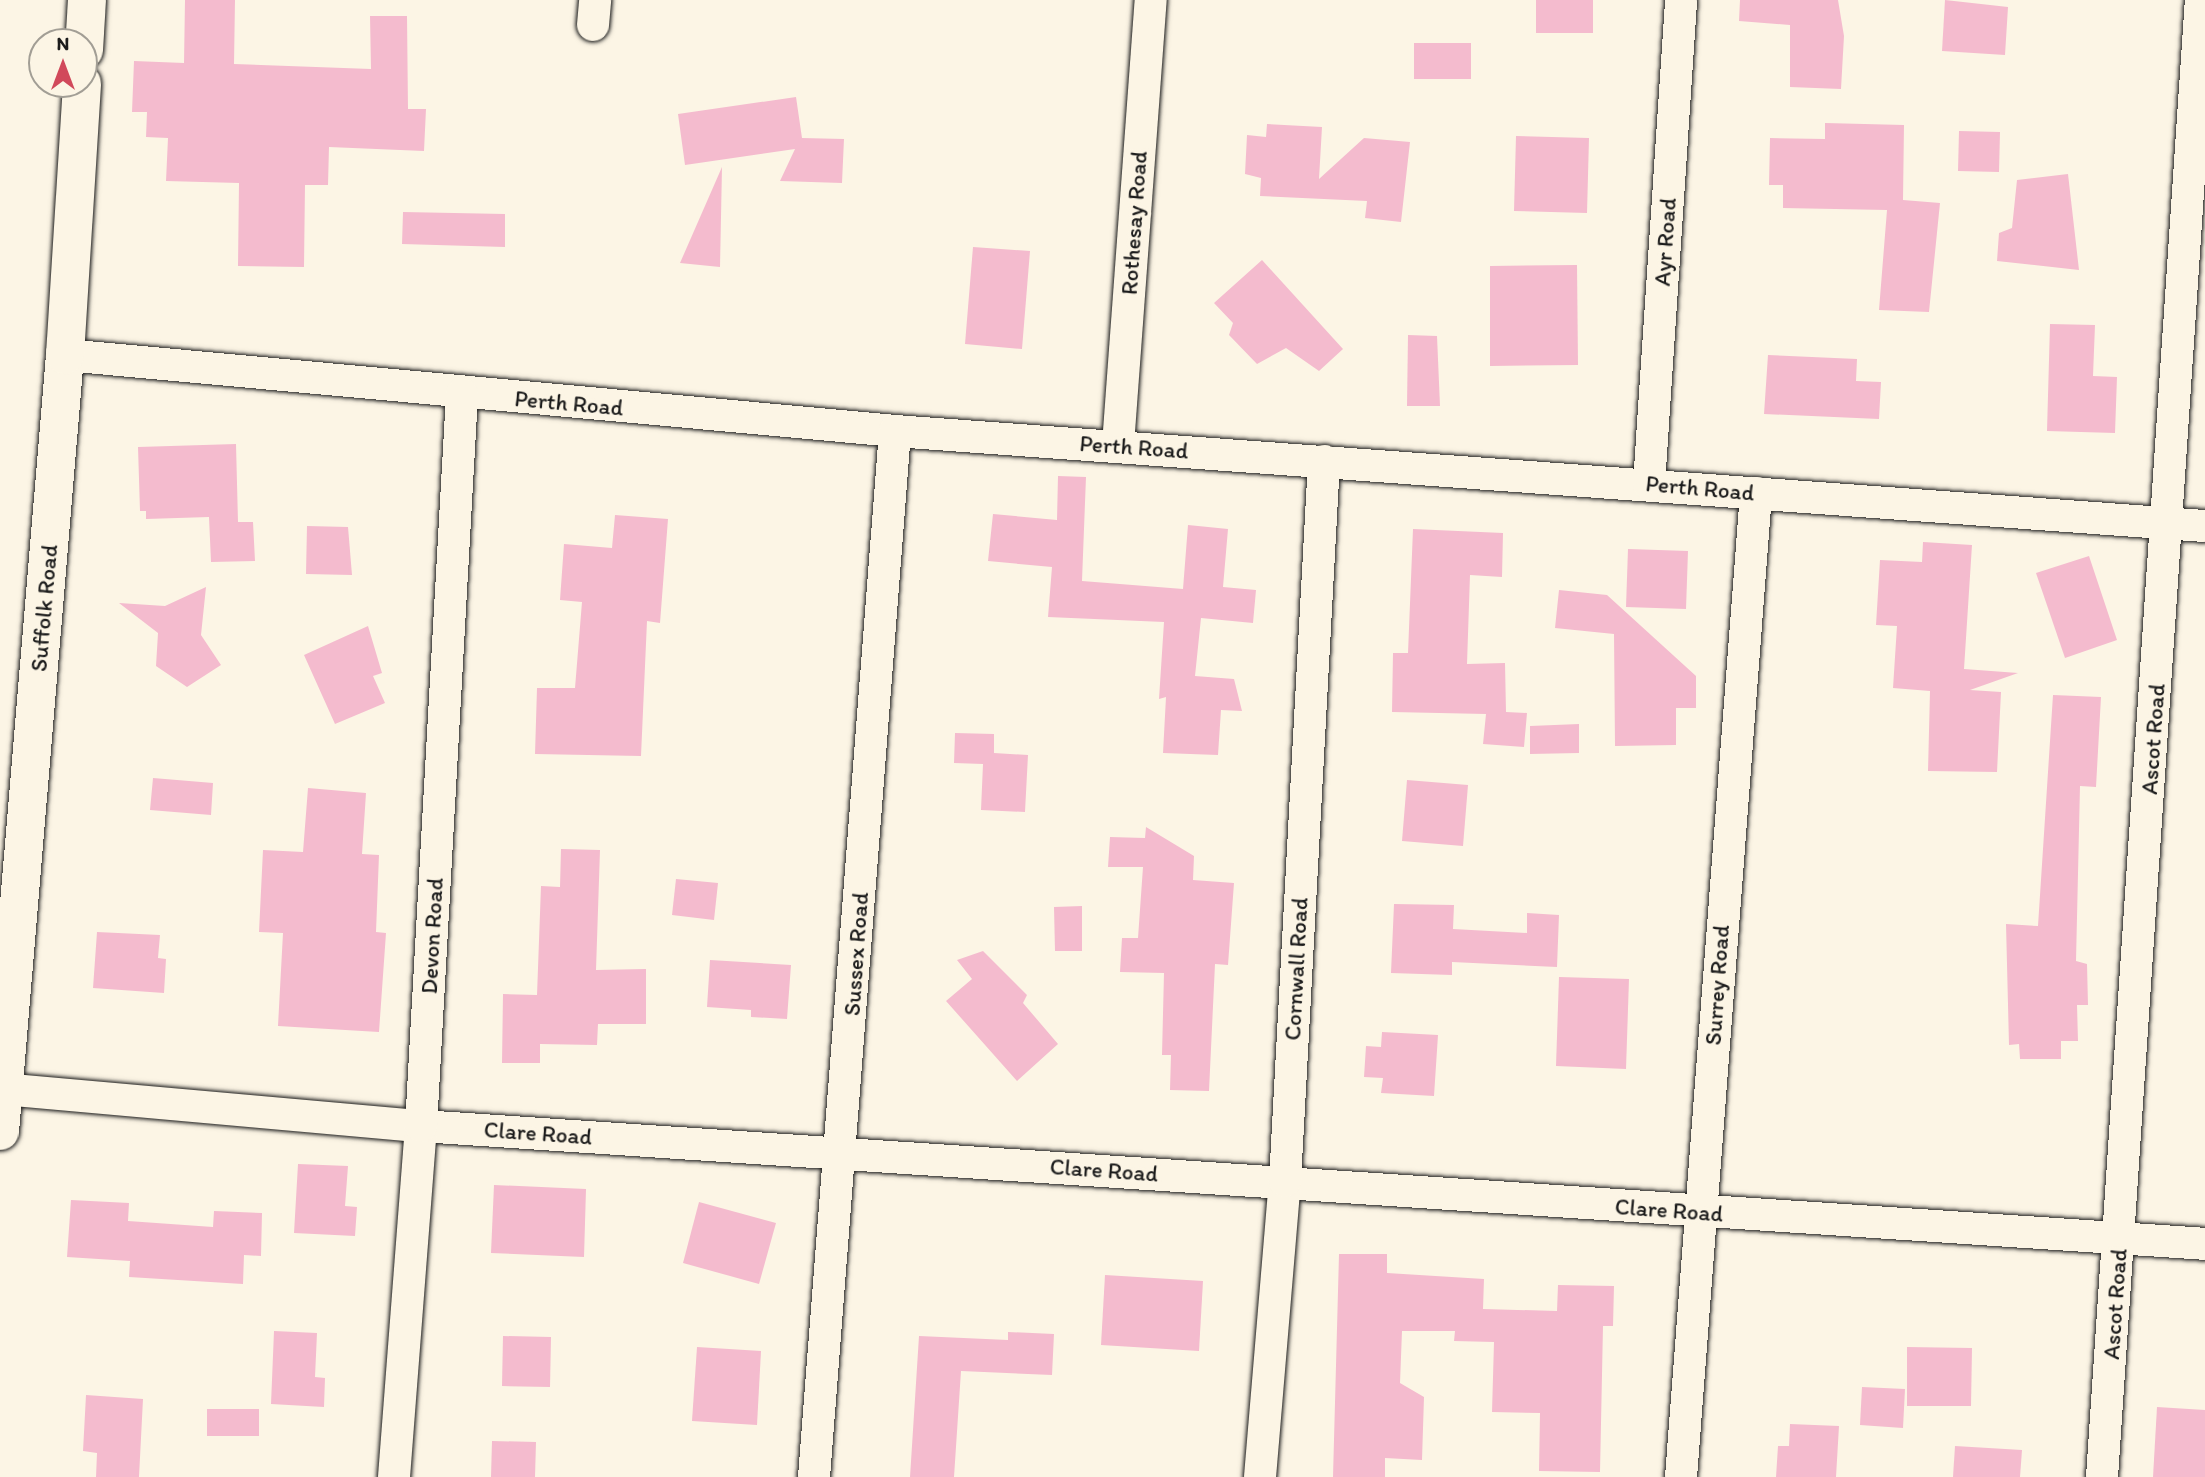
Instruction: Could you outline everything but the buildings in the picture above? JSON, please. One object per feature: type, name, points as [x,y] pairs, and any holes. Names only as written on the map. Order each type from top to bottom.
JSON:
[{"type":"street","points":[[85,28],[87,0]]},
{"type":"street","name":"Rothesay Road","points":[[1118,445],[1151,0]]},
{"type":"street","name":"Ayr Road","points":[[1649,484],[1681,0]]},
{"type":"street","name":"Ascot Road","points":[[2102,1477],[2201,0]]},
{"type":"street","name":"Suffolk Road","points":[[0,1131],[65,355],[81,98]]},
{"type":"street","name":"Perth Road","points":[[65,355],[462,394],[895,431],[1118,445],[2205,526]]},
{"type":"street","name":"Devon Road","points":[[394,1477],[421,1126],[462,394]]},
{"type":"street","name":"Sussex Road","points":[[814,1477],[895,431]]},
{"type":"street","name":"Cornwall Road","points":[[1260,1477],[1285,1181],[1324,461]]},
{"type":"street","name":"Surrey Road","points":[[1681,1477],[1756,493]]},
{"type":"street","name":"Clare Road","points":[[1,1111],[421,1126],[1285,1181],[1700,1212],[2205,1244]]}]
